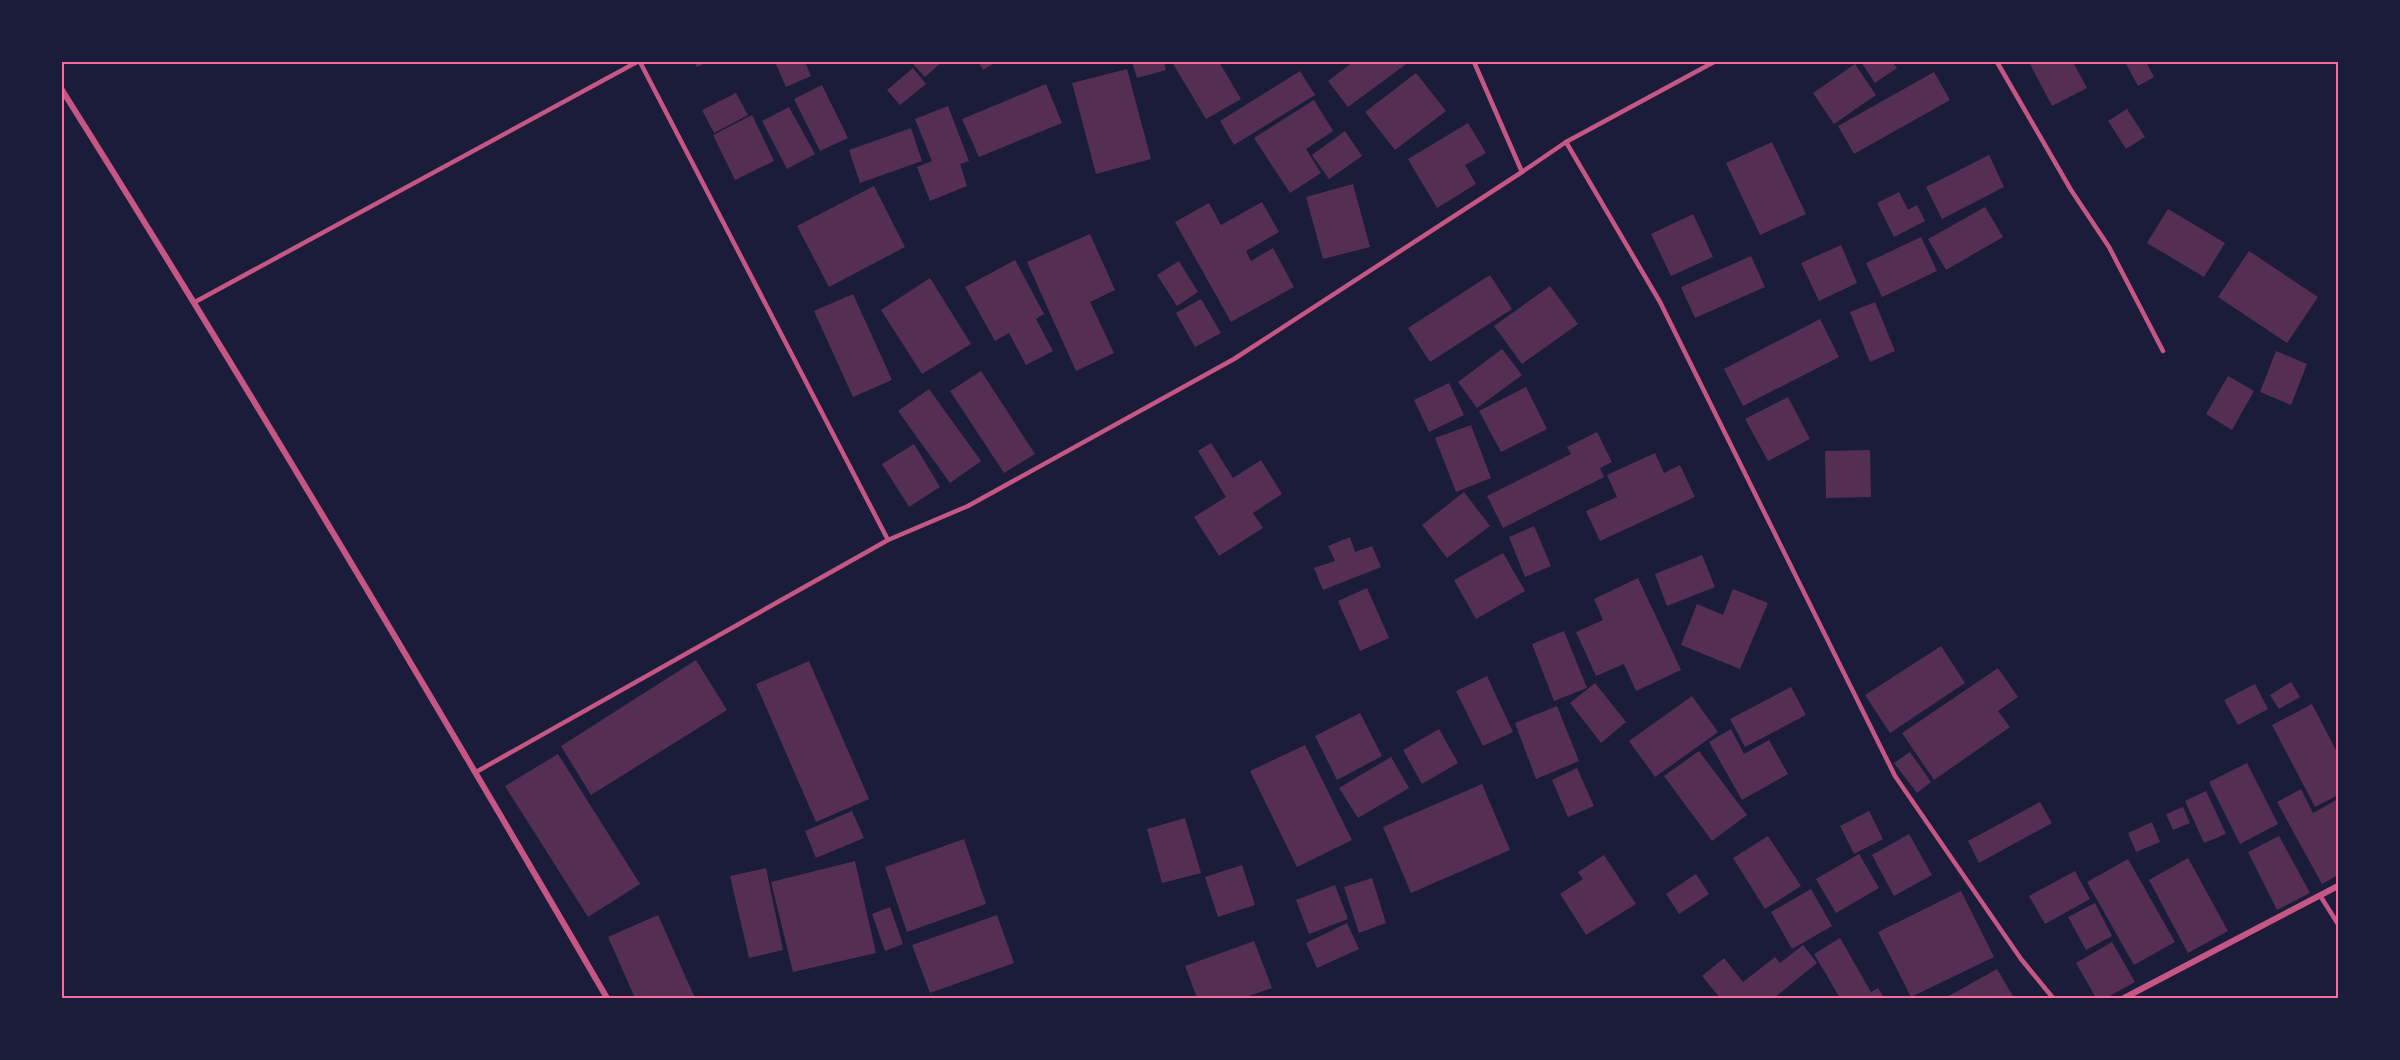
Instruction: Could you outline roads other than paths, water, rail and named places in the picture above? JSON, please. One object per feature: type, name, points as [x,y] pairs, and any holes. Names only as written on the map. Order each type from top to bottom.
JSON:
[{"type":"street","points":[[62,90],[195,302],[476,772],[608,999]]},
{"type":"street","points":[[2124,999],[2338,886]]},
{"type":"lane","points":[[195,302],[638,62],[888,540]]},
{"type":"lane","points":[[1474,62],[1522,172]]},
{"type":"lane","points":[[476,772],[888,540],[968,506],[1233,359],[1566,142],[1714,62]]},
{"type":"lane","points":[[1997,62],[2071,190],[2109,247],[2163,351]]},
{"type":"lane","points":[[1566,142],[1660,302],[1895,776],[2021,959],[2053,999]]},
{"type":"lane","points":[[2320,897],[2338,924]]}]
